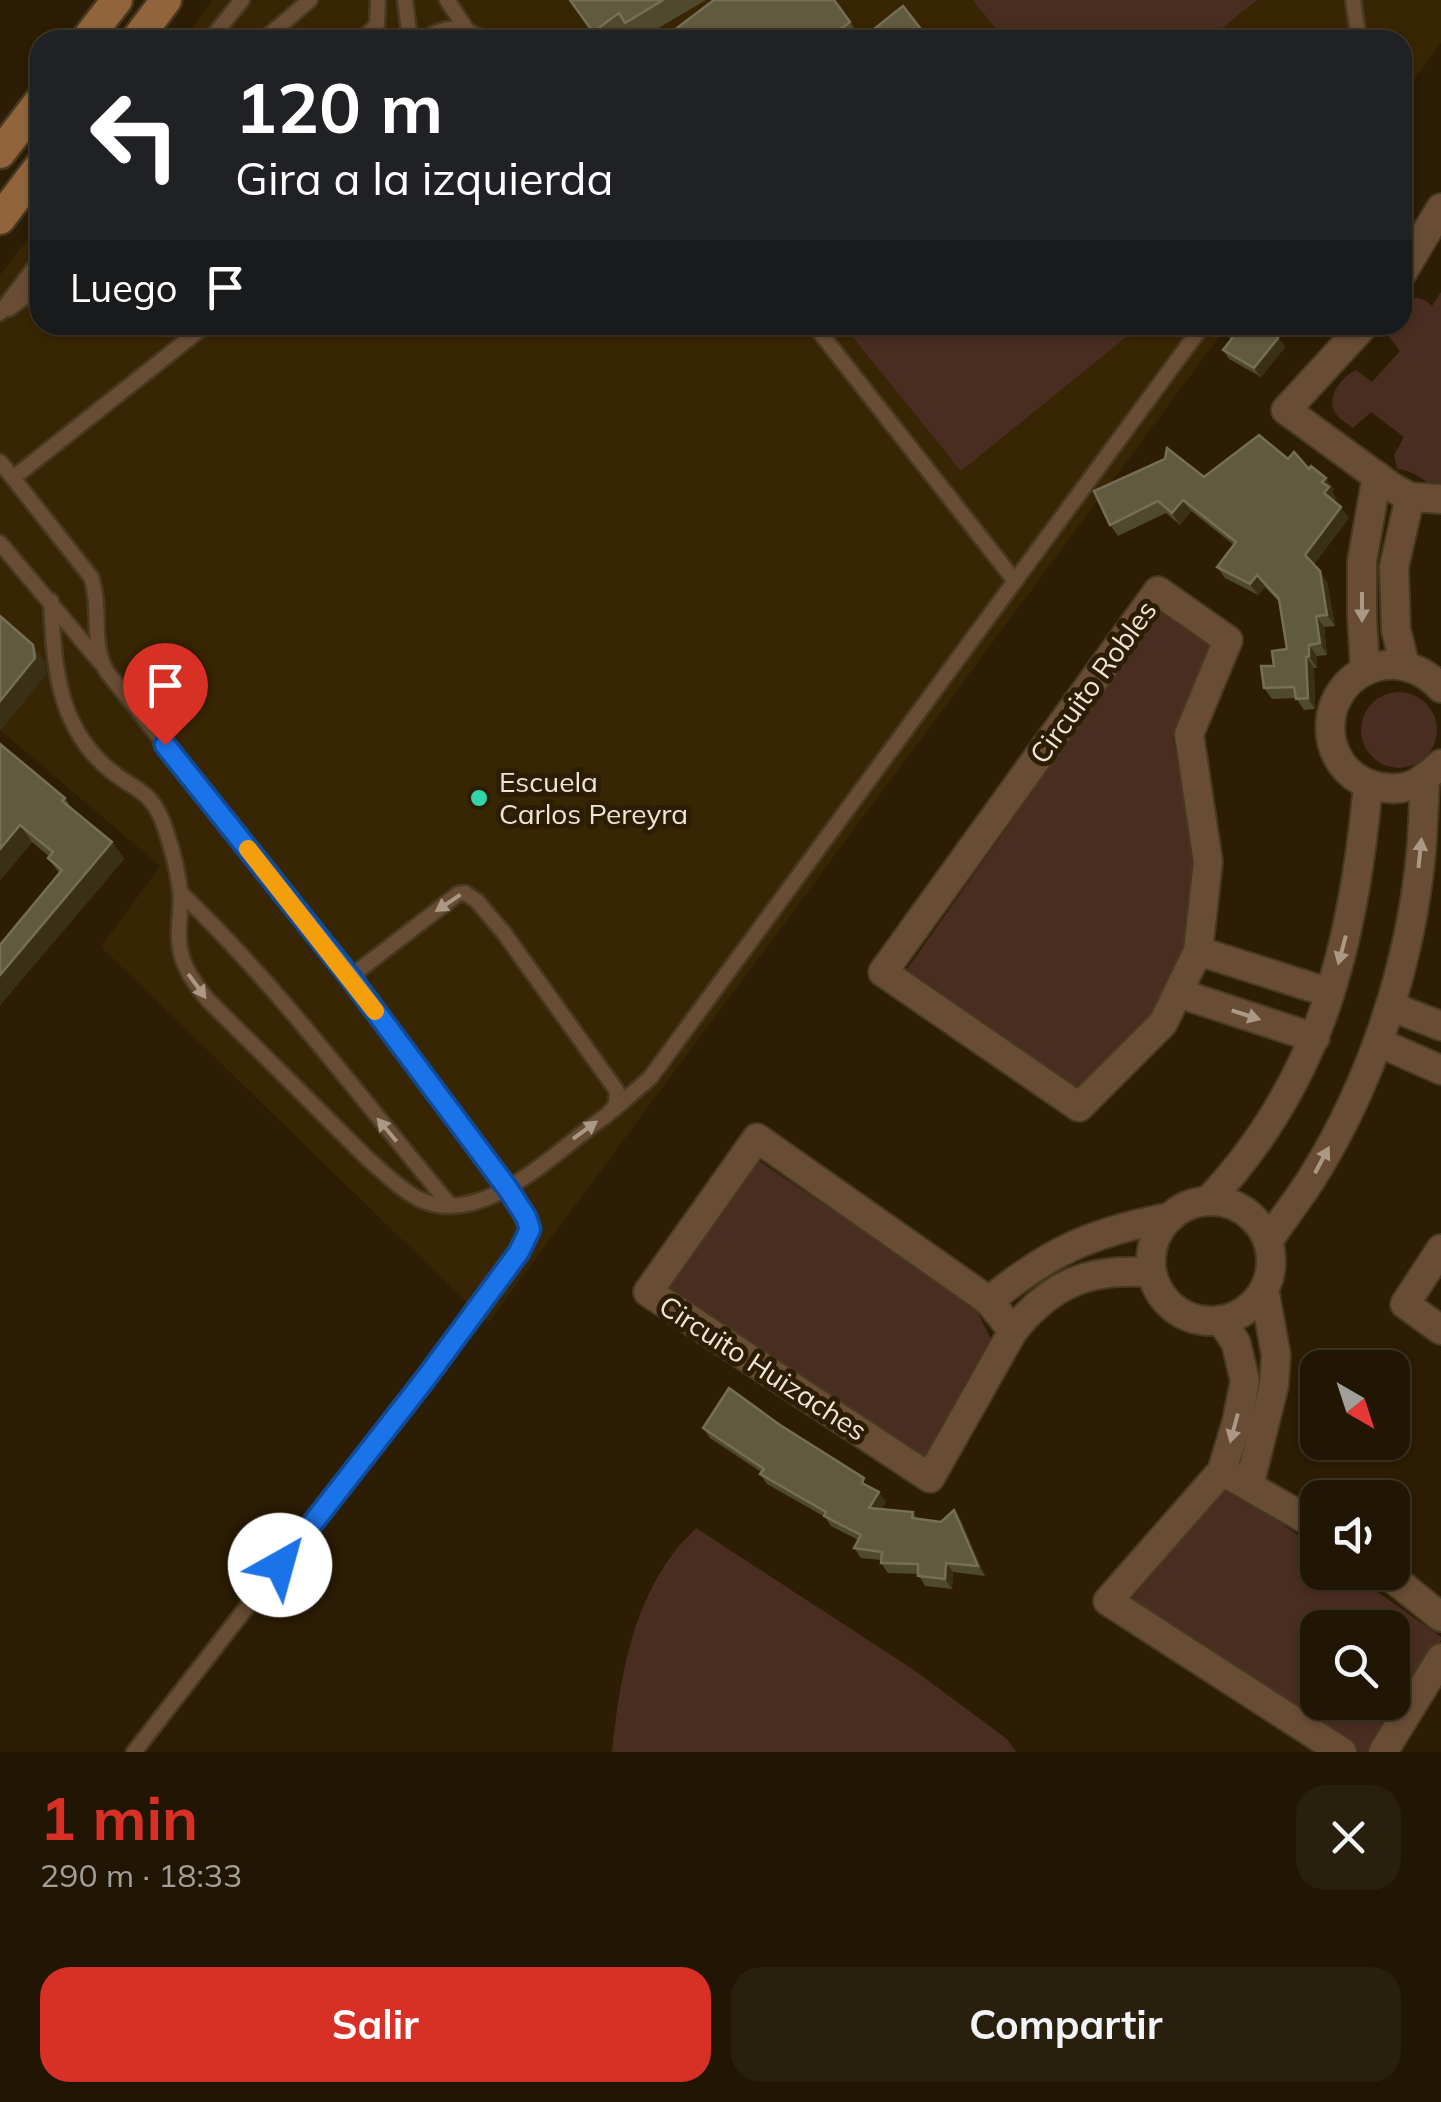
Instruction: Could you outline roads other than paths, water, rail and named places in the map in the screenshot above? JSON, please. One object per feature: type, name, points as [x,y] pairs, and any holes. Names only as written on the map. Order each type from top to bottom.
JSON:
[{"type":"street","points":[[94,30],[117,0]]},
{"type":"street","points":[[141,30],[156,3]]},
{"type":"street","points":[[0,153],[30,114]]},
{"type":"street","points":[[0,219],[30,179]]},
{"type":"street","points":[[1412,256],[1441,208]]},
{"type":"street","points":[[1355,335],[1286,410],[1410,498],[1441,499]]},
{"type":"street","points":[[1365,670],[1362,561],[1377,476]]},
{"type":"street","points":[[1405,666],[1396,630],[1394,567],[1410,498]]},
{"type":"street","points":[[1362,561],[1394,567]]},
{"type":"street","name":"Circuito Robles","points":[[1158,591],[1228,640],[1189,734],[1208,862],[1198,951],[1178,992],[1163,1023],[1079,1107],[883,972],[1158,591]]},
{"type":"street","points":[[1433,770],[1410,786],[1389,789],[1368,785],[1351,774],[1338,758],[1330,739],[1330,719],[1336,699],[1348,682],[1365,670],[1405,666],[1424,673],[1441,687]]},
{"type":"street","points":[[1268,1241],[1312,1178],[1348,1111],[1378,1042],[1409,931],[1433,770]]},
{"type":"street","points":[[1209,1200],[1253,1149],[1291,1089],[1315,1038],[1349,925],[1362,860],[1368,785]]},
{"type":"street","points":[[1198,951],[1330,993]]},
{"type":"street","points":[[1178,992],[1315,1038]]},
{"type":"street","points":[[1390,1006],[1441,1026]]},
{"type":"street","points":[[1378,1042],[1441,1070]]},
{"type":"street","name":"Circuito Huizaches","points":[[1013,1331],[990,1301],[757,1138],[648,1292],[930,1478],[1013,1331],[1028,1312],[1066,1284],[1088,1276],[1151,1273]]},
{"type":"street","points":[[1209,1200],[1246,1211],[1259,1224],[1271,1258],[1264,1290],[1253,1304],[1221,1320],[1185,1315],[1158,1290],[1151,1273],[1151,1252],[1158,1232],[1189,1205],[1209,1200]]},
{"type":"street","points":[[990,1301],[1033,1268],[1081,1241],[1125,1226],[1171,1217]]},
{"type":"street","points":[[1081,1241],[1088,1276]]},
{"type":"street","points":[[1441,1249],[1404,1304],[1441,1330]]},
{"type":"street","points":[[1249,1486],[1274,1385],[1276,1355],[1264,1290]]},
{"type":"street","points":[[1221,1320],[1236,1343],[1245,1380],[1222,1471],[1108,1602],[1342,1752]]},
{"type":"street","points":[[1245,1380],[1274,1385]]},
{"type":"street","points":[[1222,1471],[1300,1516]]},
{"type":"street","points":[[1407,1590],[1441,1616]]},
{"type":"street","points":[[1383,1752],[1441,1658]]},
{"type":"lane","points":[[218,30],[242,0]]},
{"type":"lane","points":[[274,30],[310,0]]},
{"type":"lane","points":[[372,30],[377,24],[378,0]]},
{"type":"lane","points":[[405,0],[409,30]]},
{"type":"lane","points":[[447,0],[467,30]]},
{"type":"lane","points":[[1353,0],[1358,30]]},
{"type":"lane","points":[[440,30],[467,30]]},
{"type":"lane","points":[[0,314],[30,274]]},
{"type":"lane","points":[[0,314],[30,292]]},
{"type":"lane","points":[[14,478],[193,335]]},
{"type":"lane","points":[[822,335],[1014,580]]},
{"type":"lane","points":[[51,601],[54,657],[72,723],[104,766],[136,786],[157,807],[166,831],[181,893],[178,937],[189,977],[382,1171],[419,1199],[450,1204],[479,1201],[508,1189],[650,1078],[1197,335]]},
{"type":"lane","points":[[0,462],[91,578],[96,591],[101,662]]},
{"type":"lane","points":[[0,543],[101,662],[350,977],[530,1224],[519,1252],[426,1378],[134,1752]]},
{"type":"lane","points":[[181,893],[284,1003],[450,1204]]},
{"type":"lane","points":[[350,977],[458,894],[471,895],[504,934],[617,1091],[613,1110]]},
{"type":"place","name":"Escuela Carlos Pereyra","points":[[479,798]]}]
